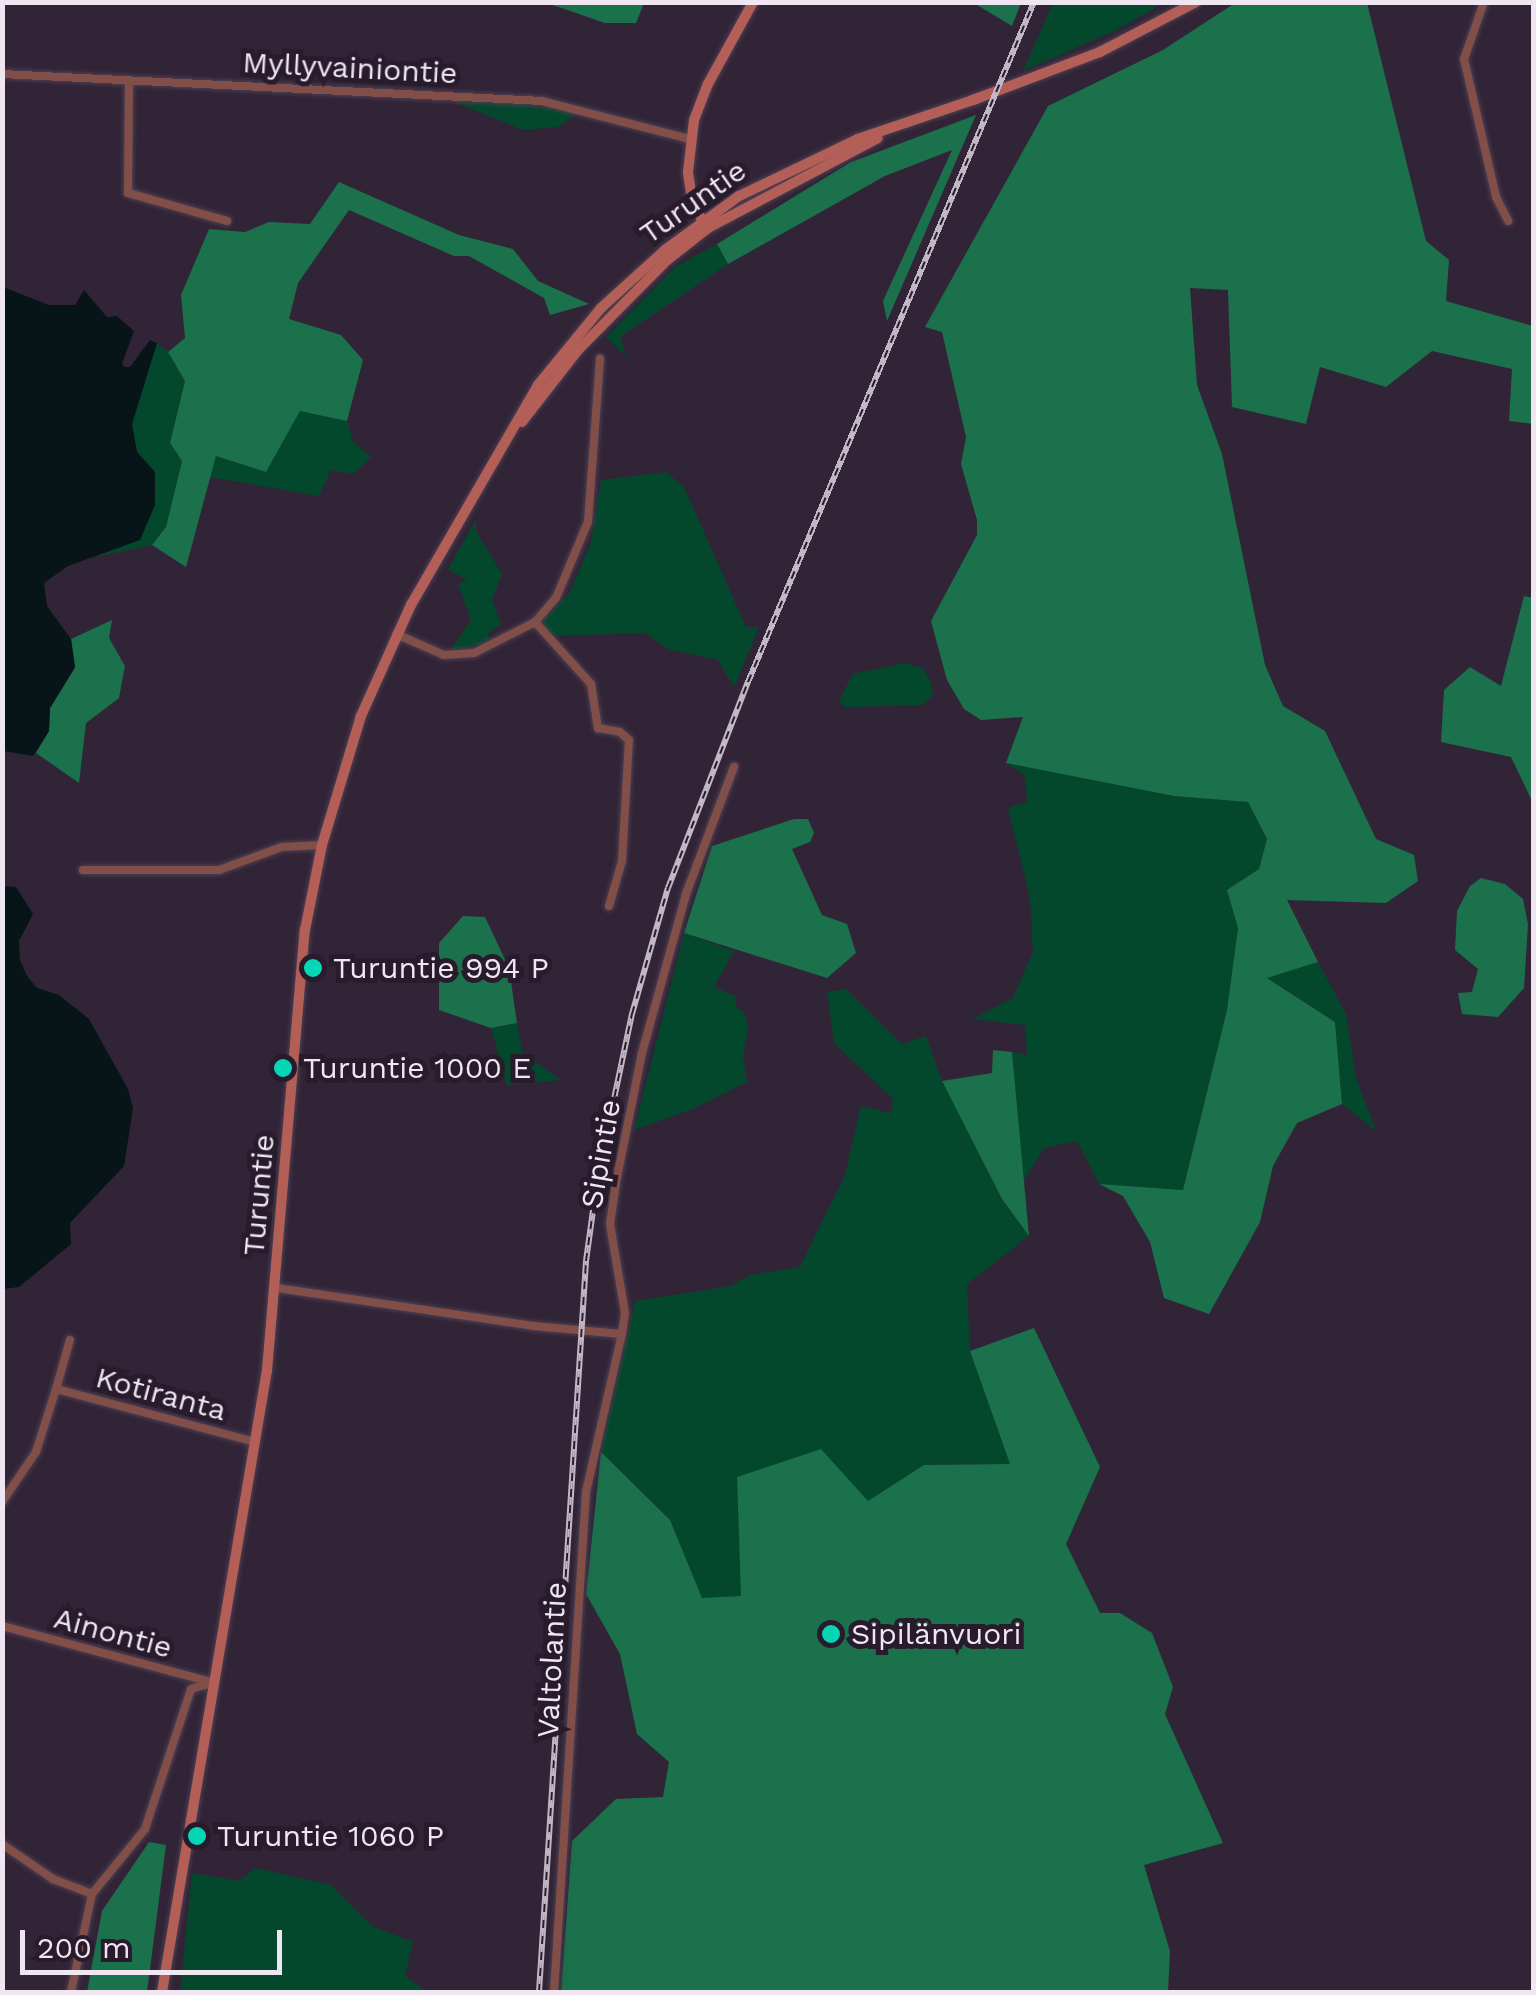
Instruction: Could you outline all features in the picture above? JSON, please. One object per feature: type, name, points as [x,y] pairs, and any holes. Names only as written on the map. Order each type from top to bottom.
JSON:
[{"type":"main road","points":[[705,224],[690,187],[690,138],[708,84],[753,2]]},
{"type":"main road","name":"Turuntie","points":[[162,1992],[255,1442],[276,1288],[305,930],[322,845],[355,730],[396,634],[538,385],[584,326],[629,280],[705,224],[801,163],[1100,52],[1196,2]]},
{"type":"street","points":[[1484,2],[1464,59],[1496,197],[1508,221]]},
{"type":"street","name":"Myllyvainiontie","points":[[2,74],[542,101],[690,138]]},
{"type":"street","points":[[129,80],[128,194],[227,220]]},
{"type":"street","points":[[396,634],[425,649],[458,656],[474,653],[535,622],[568,577],[588,522],[600,358]]},
{"type":"street","points":[[535,622],[591,684],[598,728],[620,732],[629,740],[622,861],[608,906]]},
{"type":"street","name":"Sipintie","points":[[622,1334],[625,1313],[610,1224],[616,1183],[642,1053],[686,894],[734,767]]},
{"type":"street","points":[[83,870],[219,870],[282,847],[322,845]]},
{"type":"street","points":[[276,1288],[533,1326],[622,1334]]},
{"type":"street","name":"Valtolantie","points":[[554,1992],[586,1492],[622,1334]]},
{"type":"street","name":"Kotiranta","points":[[2,1502],[36,1452],[70,1340]]},
{"type":"street","name":"Kotiranta","points":[[56,1388],[255,1442]]},
{"type":"street","name":"Ainontie","points":[[2,1626],[212,1683]]},
{"type":"street","points":[[71,1992],[92,1894],[145,1828],[191,1689],[212,1683]]},
{"type":"street","points":[[2,1844],[54,1879],[92,1894]]},
{"type":"green space","points":[[972,2],[1021,2],[1021,3],[1012,26]]},
{"type":"green space","points":[[1053,2],[1164,3],[1117,30],[1023,71]]},
{"type":"green space","points":[[547,3],[644,3],[636,23],[605,23]]},
{"type":"green space","points":[[1235,3],[1367,3],[1426,241],[1449,260],[1446,301],[1533,326],[1534,424],[1509,421],[1512,369],[1432,351],[1386,387],[1320,367],[1306,424],[1232,407],[1228,290],[1190,288],[1197,385],[1222,454],[1265,665],[1283,706],[1325,731],[1376,839],[1414,855],[1418,881],[1386,903],[1287,900],[1318,962],[1267,978],[1335,1022],[1342,1104],[1297,1123],[1273,1166],[1260,1222],[1209,1314],[1164,1298],[1150,1242],[1123,1196],[1099,1184],[1183,1190],[1227,1010],[1238,928],[1227,890],[1259,869],[1267,839],[1248,802],[1174,796],[1006,763],[1023,717],[981,720],[964,709],[947,680],[931,621],[977,535],[977,520],[961,464],[966,437],[942,332],[925,327],[1048,106],[1163,50]]},
{"type":"green space","points":[[449,100],[518,103],[578,113],[558,127],[523,130]]},
{"type":"green space","points":[[976,115],[887,321],[883,301],[952,150],[885,176],[728,264],[717,244],[851,162]]},
{"type":"green space","points":[[339,182],[459,235],[513,249],[538,281],[589,304],[550,315],[544,298],[469,256],[454,256],[349,210],[298,283],[289,319],[341,335],[363,360],[347,421],[300,411],[266,472],[216,456],[186,567],[152,545],[166,527],[182,461],[170,443],[185,381],[168,352],[185,338],[181,295],[209,229],[245,232],[269,222],[310,224]]},
{"type":"green space","points":[[717,244],[728,264],[620,337],[626,356],[606,337],[675,267]]},
{"type":"green space","points":[[157,343],[168,352],[185,381],[170,443],[182,461],[166,527],[152,545],[96,557],[139,539],[155,472],[137,452],[132,424]]},
{"type":"green space","points":[[300,410],[347,421],[353,442],[371,457],[353,474],[331,470],[319,496],[209,477],[216,456],[266,472]]},
{"type":"green space","points":[[666,472],[684,487],[746,627],[759,627],[734,687],[718,660],[668,649],[645,633],[546,636],[534,628],[569,594],[591,542],[601,480]]},
{"type":"green space","points":[[476,519],[476,531],[502,574],[492,600],[501,624],[488,633],[490,641],[449,652],[471,620],[458,584],[467,580],[448,569]]},
{"type":"green space","points":[[1524,596],[1534,598],[1533,803],[1511,757],[1441,742],[1444,690],[1470,667],[1501,686]]},
{"type":"green space","points":[[112,620],[109,638],[125,666],[119,698],[86,723],[79,783],[36,753],[49,731],[50,708],[75,668],[71,639]]},
{"type":"green space","points":[[904,663],[923,668],[931,682],[933,695],[922,705],[845,707],[839,701],[853,674]]},
{"type":"green space","points":[[1006,763],[1174,796],[1248,802],[1267,840],[1259,869],[1227,890],[1238,928],[1227,1010],[1183,1190],[1099,1184],[1077,1141],[1044,1148],[1023,1182],[1012,1052],[1027,1055],[1025,1025],[972,1019],[1013,998],[1033,952],[1030,898],[1008,808],[1027,802],[1025,775]]},
{"type":"green space","points":[[794,819],[808,819],[814,833],[810,842],[792,849],[822,915],[847,924],[856,953],[827,978],[684,933],[712,846]]},
{"type":"green space","points":[[1481,878],[1505,884],[1523,899],[1528,924],[1524,988],[1498,1017],[1462,1014],[1458,993],[1472,992],[1478,969],[1455,950],[1457,911],[1470,886]]},
{"type":"green space","points":[[463,916],[485,917],[509,968],[517,1023],[491,1028],[439,1010],[439,943]]},
{"type":"green space","points":[[684,933],[734,951],[714,987],[735,996],[737,1009],[744,1011],[748,1028],[743,1057],[747,1082],[693,1109],[634,1130]]},
{"type":"green space","points":[[1318,962],[1346,1014],[1356,1078],[1376,1131],[1342,1104],[1335,1022],[1266,977]]},
{"type":"green space","points":[[846,989],[902,1044],[926,1036],[942,1081],[1002,1199],[1029,1236],[967,1284],[970,1351],[1010,1464],[924,1465],[741,1596],[702,1598],[670,1520],[601,1452],[635,1301],[731,1286],[750,1275],[800,1267],[845,1175],[861,1106],[891,1113],[893,1099],[834,1043],[827,992]]},
{"type":"green space","points":[[517,1023],[522,1052],[561,1080],[507,1085],[491,1028]]},
{"type":"green space","points":[[993,1050],[1012,1052],[1029,1236],[1002,1199],[942,1081],[992,1073]]},
{"type":"green space","points":[[1034,1328],[1100,1467],[1066,1544],[1100,1613],[1120,1613],[1152,1633],[1173,1687],[1165,1714],[1223,1843],[1144,1865],[1170,1951],[1168,1992],[561,1992],[572,1841],[616,1799],[663,1797],[669,1762],[637,1734],[620,1654],[586,1594],[601,1452],[670,1520],[702,1598],[741,1596],[737,1477],[821,1449],[868,1501],[924,1465],[1010,1464],[970,1351]]},
{"type":"green space","points":[[149,1842],[166,1845],[147,1992],[87,1992],[102,1911]]},
{"type":"green space","points":[[255,1868],[331,1885],[372,1926],[413,1942],[405,1976],[427,1992],[180,1992],[192,1873],[239,1881]]},
{"type":"shaded area","points":[[3,287],[49,305],[75,305],[84,290],[107,317],[117,316],[134,331],[122,364],[125,367],[130,367],[150,340],[157,343],[132,424],[137,452],[155,472],[155,505],[140,540],[68,566],[44,583],[47,606],[71,639],[75,667],[50,708],[49,731],[33,756],[3,751]]},
{"type":"shaded area","points":[[3,886],[16,887],[33,914],[19,941],[20,960],[27,976],[37,988],[59,995],[89,1019],[128,1089],[133,1108],[124,1166],[70,1223],[71,1244],[19,1287],[3,1289]]},
{"type":"railway","points":[[539,1992],[586,1261],[598,1175],[632,1014],[668,888],[748,682],[1034,2]]},
{"type":"place","name":"Turuntie 994 P","points":[[313,968]]},
{"type":"place","name":"Turuntie 1000 E","points":[[283,1068]]},
{"type":"place","name":"Sipilänvuori","points":[[831,1634]]},
{"type":"place","name":"Turuntie 1060 P","points":[[197,1836]]}]
